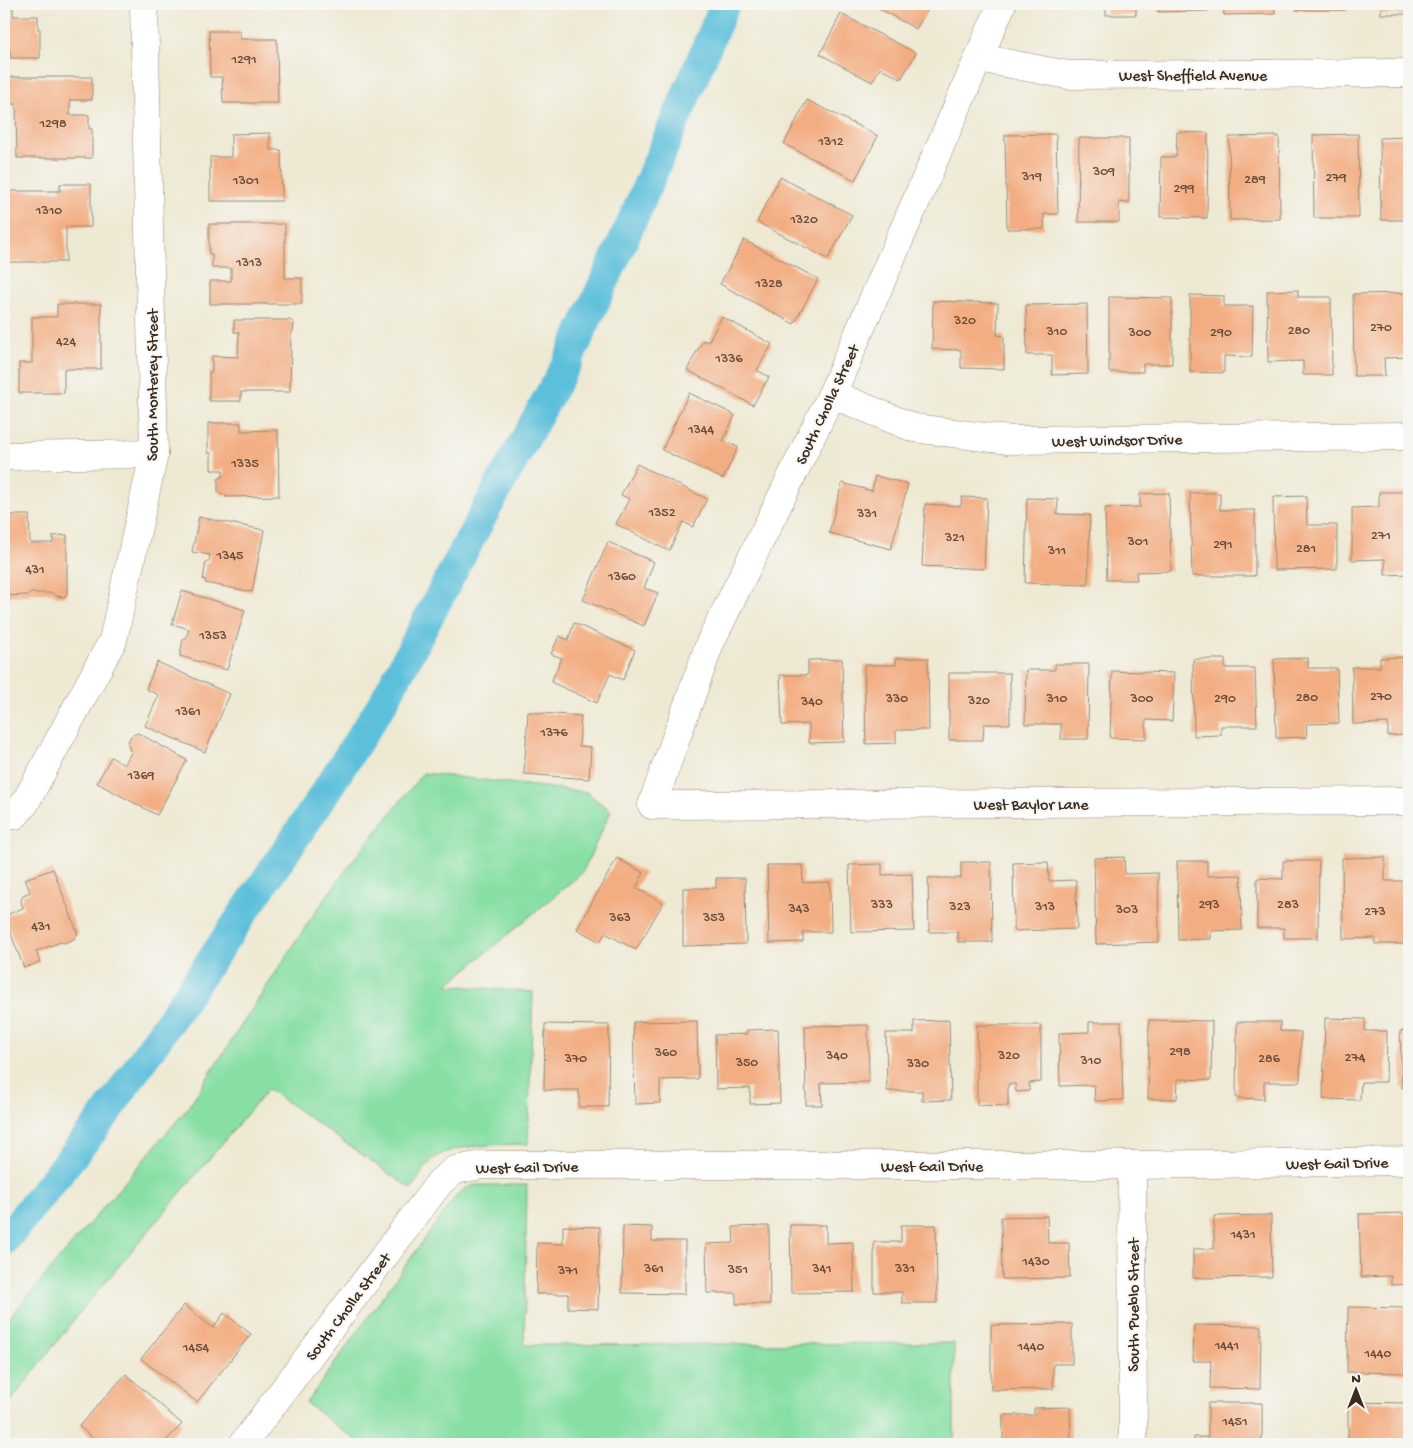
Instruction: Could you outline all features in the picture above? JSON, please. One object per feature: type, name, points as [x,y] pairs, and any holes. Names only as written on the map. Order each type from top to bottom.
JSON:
[{"type":"street","name":"South Monterey Street","points":[[4,815],[15,815],[25,803],[113,640],[154,454],[144,4]]},
{"type":"street","name":"South Cholla Street","points":[[652,805],[710,642],[832,394],[1002,4]]},
{"type":"street","name":"West Sheffield Avenue","points":[[979,58],[1068,75],[1409,73]]},
{"type":"street","name":"West Windsor Drive","points":[[832,394],[914,428],[1008,440],[1409,436]]},
{"type":"street","points":[[4,456],[154,454]]},
{"type":"street","name":"West Baylor Lane","points":[[652,805],[1409,801]]},
{"type":"street","name":"West Gail Drive","points":[[455,1170],[482,1165],[1132,1165],[1409,1161]]},
{"type":"street","name":"South Pueblo Street","points":[[1132,1165],[1133,1444]]},
{"type":"street","name":"South Cholla Street","points":[[243,1444],[440,1182],[455,1170]]},
{"type":"green space","points":[[423,773],[586,792],[611,811],[582,873],[447,985],[533,992],[528,1144],[477,1146],[451,1150],[432,1160],[411,1189],[268,1089],[76,1317],[4,1410],[4,1324],[187,1109],[308,923],[350,864]]},
{"type":"green space","points":[[475,1185],[527,1185],[524,1345],[954,1343],[954,1444],[361,1444],[306,1403],[455,1197],[464,1189]]},
{"type":"building","points":[[4,4],[13,4],[13,16],[38,16],[40,58],[10,58],[10,50],[4,50]]},
{"type":"building","points":[[871,4],[931,4],[916,29]]},
{"type":"building","points":[[1106,4],[1136,4],[1136,15],[1106,15]]},
{"type":"building","points":[[1158,4],[1208,4],[1208,11],[1158,12]]},
{"type":"building","points":[[1223,4],[1275,4],[1275,14],[1224,15]]},
{"type":"building","points":[[1296,4],[1346,4],[1346,10],[1296,10]]},
{"type":"building","points":[[1381,4],[1409,4],[1409,14],[1381,14]]},
{"type":"building","points":[[841,14],[916,53],[901,79],[880,68],[872,82],[820,54]]},
{"type":"building","points":[[209,31],[240,31],[240,39],[277,39],[278,103],[223,103],[222,77],[210,77]]},
{"type":"building","points":[[4,77],[92,77],[92,100],[70,100],[70,115],[89,115],[89,129],[92,129],[92,158],[17,158],[16,104],[4,104]]},
{"type":"building","points":[[807,100],[878,136],[855,180],[784,144]]},
{"type":"building","points":[[1177,132],[1208,133],[1207,218],[1160,217],[1161,157],[1176,157]]},
{"type":"building","points":[[270,133],[270,150],[281,150],[282,201],[210,201],[210,157],[231,157],[231,134]]},
{"type":"building","points":[[1056,134],[1058,214],[1044,214],[1044,229],[1007,229],[1005,135]]},
{"type":"building","points":[[1358,134],[1359,218],[1314,218],[1313,135]]},
{"type":"building","points":[[1279,136],[1280,219],[1230,220],[1229,137]]},
{"type":"building","points":[[1409,137],[1409,220],[1381,220],[1380,138]]},
{"type":"building","points":[[1079,138],[1129,138],[1129,203],[1119,202],[1119,222],[1078,222]]},
{"type":"building","points":[[780,177],[852,215],[828,259],[757,222]]},
{"type":"building","points":[[60,184],[91,184],[91,227],[66,227],[66,262],[8,262],[8,191],[60,191]]},
{"type":"building","points":[[209,224],[285,224],[285,278],[302,278],[302,304],[210,304],[210,281],[231,281],[231,268],[212,268],[212,254],[209,254]]},
{"type":"building","points":[[744,240],[818,279],[794,324],[720,284]]},
{"type":"building","points":[[1298,290],[1298,297],[1331,297],[1332,375],[1303,375],[1303,361],[1268,362],[1267,291]]},
{"type":"building","points":[[1409,293],[1409,357],[1384,358],[1385,376],[1354,376],[1353,294]]},
{"type":"building","points":[[1190,295],[1224,296],[1224,306],[1253,306],[1252,357],[1224,356],[1224,373],[1190,372]]},
{"type":"building","points":[[1109,297],[1172,298],[1172,364],[1143,364],[1143,372],[1109,372]]},
{"type":"building","points":[[933,301],[998,303],[997,335],[1004,336],[1004,369],[961,368],[961,350],[932,349]]},
{"type":"building","points":[[57,304],[101,304],[101,369],[64,369],[64,393],[19,393],[19,363],[32,363],[32,317],[57,317]]},
{"type":"building","points":[[1087,304],[1088,374],[1052,375],[1052,355],[1027,355],[1026,305]]},
{"type":"building","points":[[722,317],[772,344],[757,370],[769,377],[753,405],[687,370],[703,340],[708,342]]},
{"type":"building","points":[[234,320],[290,320],[294,323],[291,334],[290,392],[241,392],[241,401],[209,401],[209,372],[212,372],[212,356],[238,357],[239,332],[234,332]]},
{"type":"building","points":[[689,393],[735,415],[723,441],[738,447],[723,479],[662,450]]},
{"type":"building","points":[[208,423],[241,423],[241,431],[278,430],[279,496],[226,497],[226,494],[222,495],[218,491],[218,479],[223,476],[223,470],[211,470],[211,453],[208,453]]},
{"type":"building","points":[[637,464],[707,499],[693,527],[683,522],[669,551],[616,524],[629,499],[621,495]]},
{"type":"building","points":[[875,476],[908,484],[891,549],[829,533],[842,483],[872,491]]},
{"type":"building","points":[[1379,492],[1409,492],[1409,574],[1385,575],[1385,559],[1352,560],[1352,508],[1379,507]]},
{"type":"building","points":[[1169,493],[1171,571],[1136,572],[1137,580],[1107,580],[1105,508],[1140,507],[1140,494]]},
{"type":"building","points":[[1190,493],[1220,493],[1220,510],[1255,510],[1255,576],[1192,576]]},
{"type":"building","points":[[1306,496],[1307,525],[1337,525],[1337,569],[1274,570],[1273,497]]},
{"type":"building","points":[[962,497],[987,498],[984,569],[922,566],[925,504],[961,506]]},
{"type":"building","points":[[1027,498],[1058,499],[1057,514],[1090,515],[1088,585],[1025,583]]},
{"type":"building","points":[[4,515],[29,515],[30,543],[53,543],[53,536],[67,535],[67,593],[65,597],[56,596],[53,593],[4,596]]},
{"type":"building","points":[[199,517],[264,530],[252,592],[205,583],[206,580],[203,580],[206,562],[209,562],[210,555],[192,552]]},
{"type":"building","points":[[608,542],[654,562],[644,588],[658,593],[644,626],[583,600]]},
{"type":"building","points":[[182,591],[245,610],[227,670],[180,656],[183,639],[186,638],[189,629],[172,624]]},
{"type":"building","points":[[574,623],[635,650],[623,680],[610,674],[597,703],[551,682],[562,658],[551,654],[559,636],[568,640]]},
{"type":"building","points":[[1409,657],[1409,735],[1388,736],[1388,723],[1353,724],[1352,667],[1380,667],[1380,658]]},
{"type":"building","points":[[896,658],[928,658],[929,730],[896,730],[896,743],[866,744],[864,665],[896,665]]},
{"type":"building","points":[[1308,658],[1308,668],[1337,668],[1339,723],[1306,724],[1307,737],[1276,738],[1274,659]]},
{"type":"building","points":[[842,659],[844,742],[809,743],[809,724],[782,725],[780,675],[808,675],[808,660]]},
{"type":"building","points":[[1193,659],[1225,659],[1225,668],[1255,668],[1257,726],[1221,726],[1221,735],[1194,736]]},
{"type":"building","points":[[157,662],[230,694],[205,752],[145,726],[159,695],[146,689]]},
{"type":"building","points":[[1055,664],[1089,664],[1088,739],[1061,739],[1061,724],[1025,724],[1026,670],[1055,670]]},
{"type":"building","points":[[1112,671],[1174,673],[1172,721],[1146,720],[1146,739],[1110,738]]},
{"type":"building","points":[[949,673],[1010,673],[1010,724],[984,724],[983,740],[949,740]]},
{"type":"building","points":[[528,712],[581,716],[579,746],[591,747],[589,779],[524,774]]},
{"type":"building","points":[[138,733],[187,760],[157,815],[97,783],[111,757],[124,765],[132,751],[129,749],[128,742],[131,736]]},
{"type":"building","points":[[1124,857],[1125,874],[1158,873],[1159,942],[1096,944],[1094,858]]},
{"type":"building","points":[[1385,857],[1385,881],[1408,881],[1408,944],[1375,944],[1375,938],[1343,939],[1342,858]]},
{"type":"building","points":[[617,858],[644,873],[636,888],[663,903],[636,950],[605,933],[600,942],[577,929]]},
{"type":"building","points":[[1177,861],[1207,861],[1207,876],[1241,875],[1242,930],[1211,931],[1211,939],[1178,940]]},
{"type":"building","points":[[1283,861],[1319,861],[1318,938],[1284,938],[1284,928],[1257,928],[1257,878],[1283,879]]},
{"type":"building","points":[[961,862],[991,862],[992,942],[958,942],[958,932],[929,932],[928,878],[961,878]]},
{"type":"building","points":[[1048,862],[1049,881],[1076,880],[1077,929],[1014,931],[1013,863]]},
{"type":"building","points":[[882,864],[882,875],[912,874],[914,931],[851,932],[849,865]]},
{"type":"building","points":[[767,865],[802,865],[803,883],[830,882],[831,932],[803,932],[803,942],[769,943]]},
{"type":"building","points":[[53,869],[78,934],[74,939],[36,951],[40,962],[24,968],[4,916],[23,908],[21,901],[23,895],[30,892],[25,879]]},
{"type":"building","points":[[716,878],[745,878],[746,944],[683,946],[683,888],[716,888]]},
{"type":"building","points":[[1325,1018],[1365,1019],[1365,1031],[1387,1031],[1386,1082],[1361,1082],[1360,1100],[1323,1099]]},
{"type":"building","points":[[949,1020],[951,1100],[922,1101],[922,1091],[887,1091],[886,1033],[914,1033],[914,1021]]},
{"type":"building","points":[[1149,1020],[1212,1021],[1211,1080],[1178,1079],[1177,1099],[1148,1099]]},
{"type":"building","points":[[697,1021],[698,1079],[660,1080],[660,1103],[635,1104],[633,1022]]},
{"type":"building","points":[[1089,1022],[1121,1022],[1123,1100],[1095,1101],[1094,1085],[1060,1086],[1059,1033],[1089,1032]]},
{"type":"building","points":[[1237,1022],[1280,1022],[1280,1031],[1301,1032],[1300,1082],[1264,1082],[1264,1099],[1236,1098]]},
{"type":"building","points":[[545,1024],[609,1025],[608,1107],[579,1107],[579,1090],[544,1090]]},
{"type":"building","points":[[868,1025],[869,1082],[821,1083],[822,1105],[806,1105],[805,1026]]},
{"type":"building","points":[[977,1025],[1041,1025],[1041,1082],[1029,1083],[1029,1091],[1016,1092],[1015,1084],[1008,1084],[1008,1106],[977,1105]]},
{"type":"building","points":[[778,1029],[780,1103],[750,1104],[750,1088],[716,1089],[715,1035],[747,1034],[747,1030]]},
{"type":"building","points":[[1409,1030],[1409,1088],[1402,1088],[1400,1031]]},
{"type":"building","points":[[1409,1213],[1409,1284],[1391,1285],[1391,1276],[1361,1277],[1359,1214]]},
{"type":"building","points":[[1271,1215],[1272,1277],[1193,1278],[1193,1249],[1214,1249],[1214,1216]]},
{"type":"building","points":[[1047,1216],[1048,1243],[1069,1243],[1070,1278],[1002,1279],[1001,1217]]},
{"type":"building","points":[[790,1225],[826,1225],[826,1243],[853,1242],[854,1292],[791,1293]]},
{"type":"building","points":[[901,1225],[936,1225],[937,1303],[902,1303],[902,1292],[874,1292],[874,1242],[901,1242]]},
{"type":"building","points":[[563,1226],[600,1227],[598,1309],[568,1308],[568,1294],[536,1294],[537,1243],[563,1244]]},
{"type":"building","points":[[623,1226],[652,1227],[652,1241],[685,1241],[685,1294],[622,1293]]},
{"type":"building","points":[[769,1226],[770,1304],[736,1304],[736,1293],[707,1293],[706,1244],[734,1243],[733,1227]]},
{"type":"building","points":[[184,1305],[213,1328],[224,1313],[251,1334],[197,1402],[141,1359]]},
{"type":"building","points":[[1348,1307],[1409,1308],[1409,1373],[1347,1372]]},
{"type":"building","points":[[1072,1324],[1072,1364],[1053,1364],[1053,1389],[991,1390],[991,1325]]},
{"type":"building","points":[[1194,1325],[1261,1326],[1260,1389],[1210,1388],[1211,1361],[1193,1361]]},
{"type":"building","points":[[126,1374],[182,1424],[163,1444],[99,1444],[79,1426]]},
{"type":"building","points":[[1348,1402],[1408,1403],[1409,1444],[1348,1444]]},
{"type":"building","points":[[1208,1403],[1262,1403],[1262,1444],[1194,1444],[1194,1437],[1208,1437]]},
{"type":"building","points":[[1070,1407],[1071,1443],[1003,1444],[1003,1415],[1034,1415],[1034,1408]]},
{"type":"waterway","points":[[4,1241],[103,1118],[307,820],[384,701],[477,526],[567,363],[637,210],[725,4]]}]
